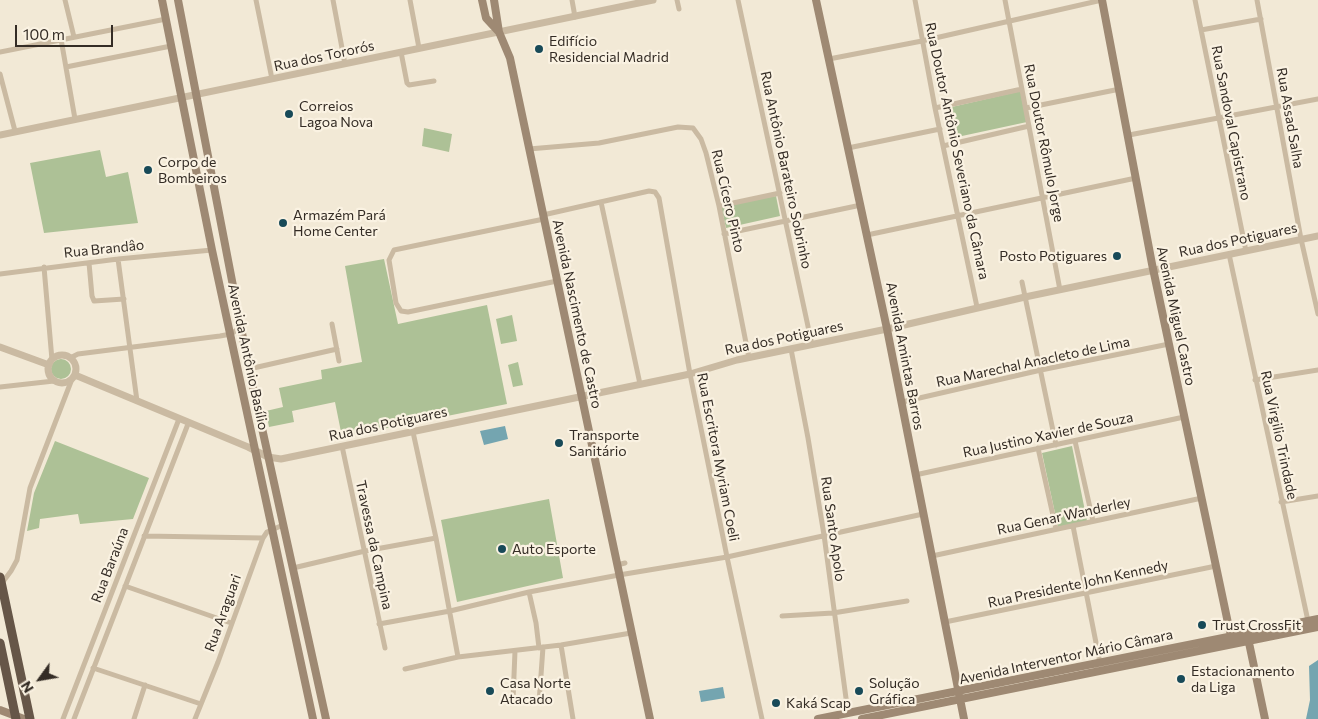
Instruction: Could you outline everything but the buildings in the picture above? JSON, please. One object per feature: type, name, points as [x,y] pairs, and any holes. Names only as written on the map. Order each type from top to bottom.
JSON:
[{"type":"highway","points":[[1,580],[30,719]]},
{"type":"highway","points":[[0,643],[15,717]]},
{"type":"main road","name":"Avenida Antônio Basílio","points":[[162,0],[212,250],[314,719]]},
{"type":"main road","name":"Avenida Antônio Basílio","points":[[178,0],[249,369],[326,719]]},
{"type":"main road","name":"Avenida Nascimento de Castro","points":[[482,0],[488,22],[499,32]]},
{"type":"main road","name":"Avenida Nascimento de Castro","points":[[494,0],[499,32],[510,58],[556,281],[621,564],[619,575],[650,719]]},
{"type":"main road","name":"Avenida Amintas Barros","points":[[816,0],[887,329],[964,719]]},
{"type":"main road","name":"Avenida Miguel Castro","points":[[1102,0],[1154,271],[1231,635]]},
{"type":"main road","name":"Avenida Interventor Mário Câmara","points":[[862,719],[1100,663],[1231,635],[1318,619]]},
{"type":"main road","name":"Avenida Interventor Mário Câmara","points":[[818,719],[1089,674],[1318,627]]},
{"type":"main road","points":[[1242,633],[1246,636],[1244,641],[1265,719]]},
{"type":"main road","points":[[1231,635],[1233,640],[1244,641]]},
{"type":"main road","points":[[0,710],[24,719]]},
{"type":"street","points":[[65,0],[74,37]]},
{"type":"street","points":[[256,0],[272,79]]},
{"type":"street","points":[[334,0],[345,64]]},
{"type":"street","points":[[410,0],[419,48]]},
{"type":"street","points":[[572,0],[575,17]]},
{"type":"street","name":"Rua dos Tororós","points":[[0,135],[650,0]]},
{"type":"street","points":[[677,0],[679,9]]},
{"type":"street","name":"Rua Antônio Barateiro Sobrinho","points":[[738,0],[812,344]]},
{"type":"street","name":"Rua Doutor Antônio Severiano da Câmara","points":[[915,0],[935,108],[977,307]]},
{"type":"street","name":"Rua Doutor Rômulo Jorge","points":[[1005,0],[1060,290]]},
{"type":"street","points":[[829,59],[922,41],[1102,0]]},
{"type":"street","name":"Rua Sandoval Capistrano","points":[[1196,0],[1246,251]]},
{"type":"street","name":"Rua Assad Salha","points":[[1257,0],[1301,239],[1318,314]]},
{"type":"street","points":[[0,52],[166,19]]},
{"type":"street","points":[[1201,30],[1261,19]]},
{"type":"street","points":[[61,39],[75,119]]},
{"type":"street","points":[[66,67],[172,46]]},
{"type":"street","points":[[401,52],[407,83],[410,85],[434,81]]},
{"type":"street","points":[[0,74],[15,132]]},
{"type":"street","points":[[935,108],[1022,89]]},
{"type":"street","points":[[1026,108],[1120,89]]},
{"type":"street","points":[[1129,135],[1318,99]]},
{"type":"street","points":[[943,146],[1029,126]]},
{"type":"street","name":"Rua Cícero Pinto","points":[[529,149],[599,143],[678,127],[690,127],[697,132],[704,146],[719,206],[749,358]]},
{"type":"street","points":[[848,148],[940,129]]},
{"type":"street","points":[[867,235],[1136,178]]},
{"type":"street","name":"Rua Escritora Myriam Coeli","points":[[601,202],[649,191],[655,192],[659,198],[690,374],[762,719]]},
{"type":"street","points":[[719,206],[780,193]]},
{"type":"street","points":[[556,281],[405,312],[398,308],[396,303],[389,260],[397,249],[543,217],[601,202],[640,384]]},
{"type":"street","points":[[724,234],[861,206]]},
{"type":"street","name":"Rua dos Potiguares","points":[[73,377],[137,401],[268,457],[281,459],[690,374],[749,358],[887,329],[977,307],[1318,236]]},
{"type":"street","name":"Rua Brandâo","points":[[0,274],[44,267],[212,250]]},
{"type":"street","name":"Rua Virgilio Trindade","points":[[1229,254],[1308,621]]},
{"type":"street","points":[[118,259],[137,401]]},
{"type":"street","points":[[89,263],[92,300],[96,302],[124,299]]},
{"type":"street","points":[[44,267],[50,362],[49,374],[54,381]]},
{"type":"street","points":[[1022,282],[1056,445]]},
{"type":"street","points":[[332,324],[339,361]]},
{"type":"street","points":[[70,358],[78,354],[231,334],[241,327]]},
{"type":"street","name":"Rua Marechal Anacleto de Lima","points":[[902,402],[1041,370],[1169,344]]},
{"type":"street","points":[[0,347],[50,362],[62,355],[70,358],[75,364],[73,377],[30,488],[17,560],[12,571],[1,580]]},
{"type":"street","points":[[249,369],[337,349]]},
{"type":"street","name":"Rua Santo Apolo","points":[[791,349],[824,535],[833,613],[848,713]]},
{"type":"street","points":[[1255,380],[1318,370]]},
{"type":"street","points":[[0,387],[54,381],[63,383],[73,377]]},
{"type":"street","name":"Rua Justino Xavier de Souza","points":[[915,475],[1184,417]]},
{"type":"street","name":"Rua Baraúna","points":[[63,719],[179,419]]},
{"type":"street","name":"Rua Baraúna","points":[[74,719],[188,424]]},
{"type":"street","points":[[413,432],[436,538],[458,657]]},
{"type":"street","points":[[1075,441],[1093,521]]},
{"type":"street","name":"Travessa da Campina","points":[[342,446],[385,648]]},
{"type":"street","points":[[1038,448],[1056,529]]},
{"type":"street","points":[[1281,502],[1318,496]]},
{"type":"street","name":"Rua Genar Wanderley","points":[[932,556],[1202,498]]},
{"type":"street","points":[[379,624],[450,611],[528,592],[727,557],[923,514]]},
{"type":"street","name":"Rua Araguari","points":[[195,719],[263,538],[267,532],[283,525]]},
{"type":"street","points":[[1073,526],[1100,663]]},
{"type":"street","points":[[144,536],[263,538]]},
{"type":"street","points":[[293,568],[436,538]]},
{"type":"street","name":"Rua Presidente John Kennedy","points":[[945,622],[1216,566]]},
{"type":"street","points":[[125,586],[231,624]]},
{"type":"street","points":[[528,592],[541,648],[539,703]]},
{"type":"street","points":[[782,616],[833,613],[907,600]]},
{"type":"street","points":[[100,622],[110,625]]},
{"type":"street","points":[[405,669],[458,657],[541,648],[630,633]]},
{"type":"street","points":[[561,645],[573,719]]},
{"type":"street","points":[[513,700],[515,651]]},
{"type":"street","points":[[93,668],[201,704]]},
{"type":"street","points":[[134,719],[145,686]]},
{"type":"green space","points":[[1021,91],[1027,122],[948,139],[943,109]]},
{"type":"green space","points":[[424,128],[452,134],[449,152],[422,146]]},
{"type":"green space","points":[[100,150],[106,177],[128,172],[138,223],[44,233],[30,163]]},
{"type":"green space","points":[[776,196],[780,216],[726,228],[721,206]]},
{"type":"green space","points":[[384,259],[398,324],[487,305],[507,404],[342,437],[335,402],[292,411],[294,422],[269,427],[266,411],[283,407],[279,388],[322,379],[321,370],[362,362],[345,266]]},
{"type":"green space","points":[[512,315],[517,341],[501,344],[496,319]]},
{"type":"green space","points":[[57,359],[65,359],[71,365],[71,373],[65,379],[57,379],[51,373],[51,365]]},
{"type":"green space","points":[[518,362],[523,385],[513,387],[508,365]]},
{"type":"green space","points":[[55,441],[149,478],[133,519],[80,524],[78,514],[40,519],[39,528],[27,531],[34,493]]},
{"type":"green space","points":[[1072,446],[1087,521],[1058,527],[1042,453]]},
{"type":"green space","name":"Auto Esporte","points":[[549,499],[563,578],[457,602],[441,520]]},
{"type":"water","points":[[505,426],[508,439],[484,445],[480,431]]},
{"type":"water","points":[[1318,660],[1318,719],[1306,719],[1310,700],[1309,666]]},
{"type":"water","points":[[723,687],[725,698],[701,702],[699,691]]},
{"type":"place","name":"Edifício Residencial Madrid","points":[[539,49]]},
{"type":"place","name":"Correios Lagoa Nova","points":[[289,114]]},
{"type":"place","name":"Corpo de Bombeiros","points":[[148,170]]},
{"type":"place","name":"Armazém Pará Home Center","points":[[283,223]]},
{"type":"place","name":"Posto Potiguares","points":[[1117,256]]},
{"type":"place","name":"Transporte Sanitário","points":[[559,443]]},
{"type":"place","name":"Auto Esporte","points":[[502,549]]},
{"type":"place","name":"Trust CrossFit","points":[[1202,625]]},
{"type":"place","name":"Estacionamento da Liga","points":[[1181,679]]},
{"type":"place","name":"Casa Norte Atacado","points":[[490,691]]},
{"type":"place","name":"Solução Gráfica","points":[[859,691]]},
{"type":"place","name":"Kaká Scap","points":[[776,703]]}]
